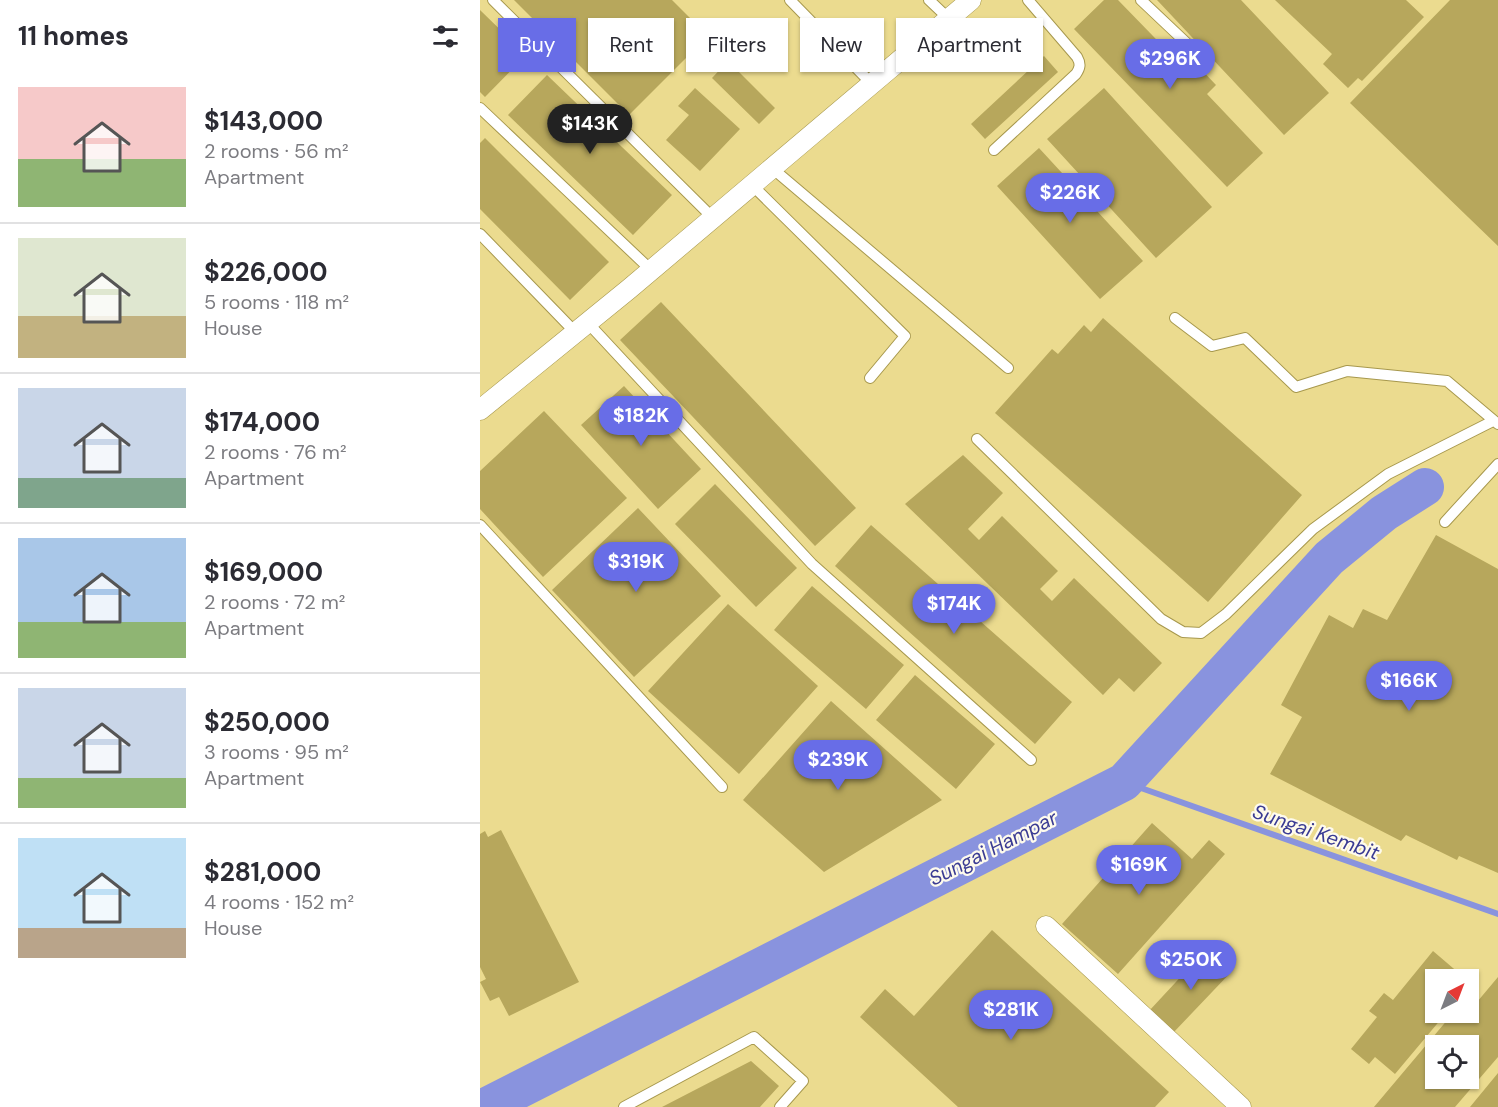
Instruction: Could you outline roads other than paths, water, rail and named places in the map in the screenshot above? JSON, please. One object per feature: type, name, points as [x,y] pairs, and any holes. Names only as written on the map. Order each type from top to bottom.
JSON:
[{"type":"street","points":[[950,18],[971,0]]},
{"type":"street","points":[[480,410],[896,64]]},
{"type":"street","points":[[1046,926],[1241,1107]]},
{"type":"lane","points":[[493,0],[713,218]]},
{"type":"lane","points":[[790,0],[872,84]]},
{"type":"lane","points":[[929,0],[948,18]]},
{"type":"lane","points":[[994,150],[1080,69],[1077,57],[1028,0]]},
{"type":"lane","points":[[1141,0],[1196,52]]},
{"type":"lane","points":[[480,108],[651,270]]},
{"type":"lane","points":[[772,168],[1008,368]]},
{"type":"lane","points":[[752,185],[905,336],[870,378]]},
{"type":"lane","points":[[480,234],[581,328],[812,564],[1031,759]]},
{"type":"lane","points":[[977,439],[1161,619],[1183,632],[1201,633],[1227,614],[1313,529],[1388,474],[1495,423],[1447,381],[1347,371],[1296,387],[1245,338],[1212,346],[1175,318]]},
{"type":"lane","points":[[1445,522],[1498,464]]},
{"type":"lane","points":[[480,525],[722,786]]},
{"type":"lane","points":[[624,1107],[754,1037],[803,1081],[780,1107]]},
{"type":"waterway","name":"Sungai Hampar","points":[[485,1107],[1124,782],[1329,558],[1384,513],[1425,487]]},
{"type":"waterway","name":"Sungai Kembit","points":[[1124,782],[1498,914]]}]
